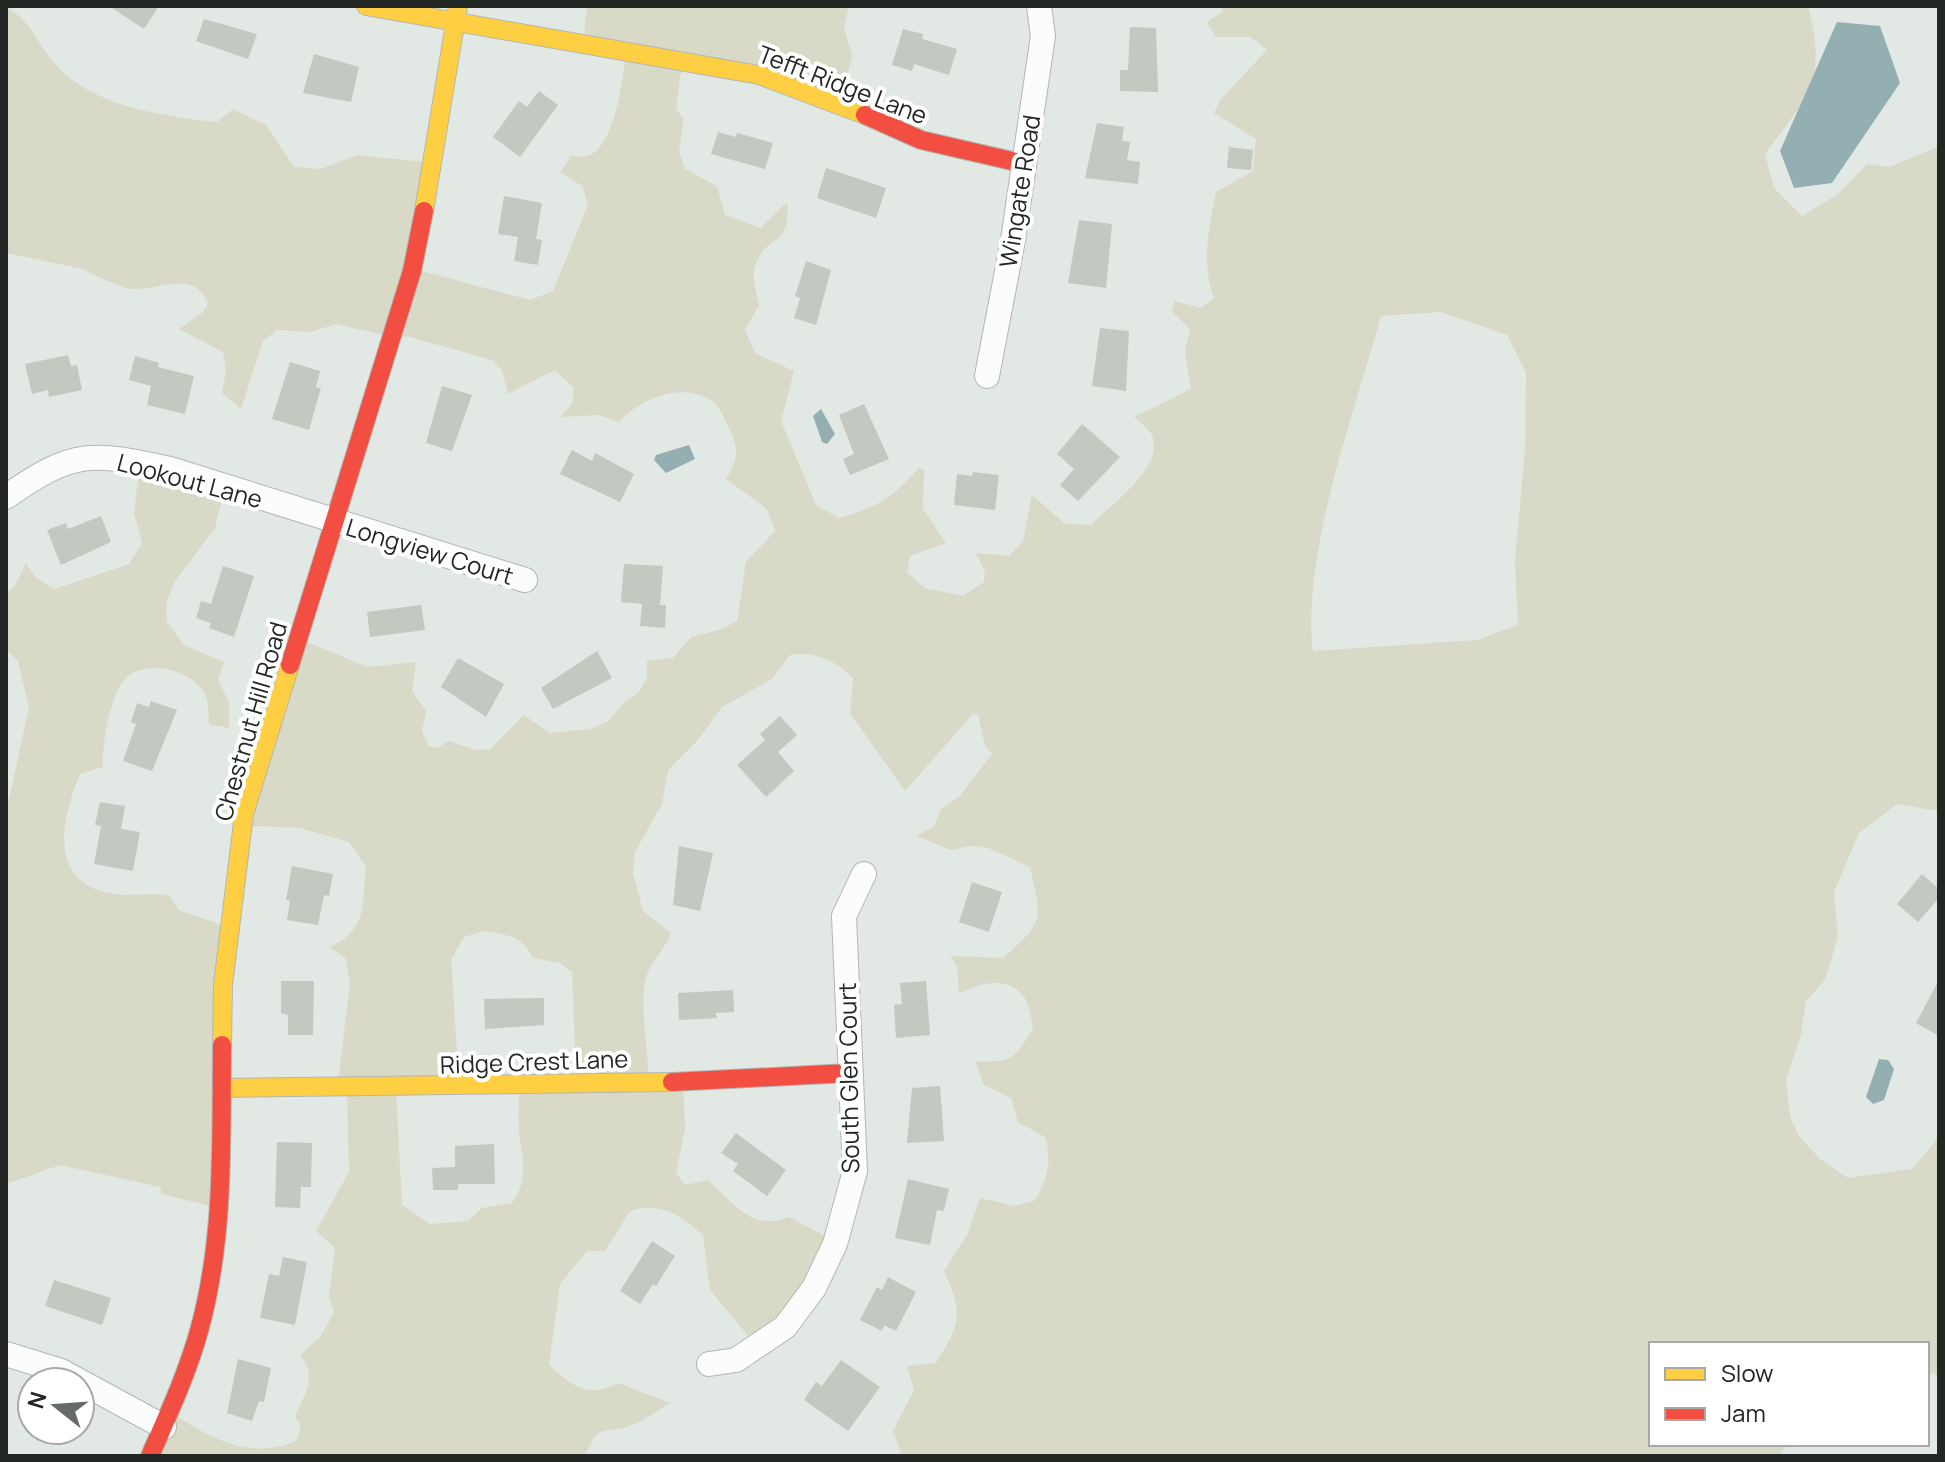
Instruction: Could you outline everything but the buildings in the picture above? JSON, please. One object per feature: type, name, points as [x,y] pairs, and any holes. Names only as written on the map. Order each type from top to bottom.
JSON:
[{"type":"street","name":"Tefft Ridge Lane","points":[[366,6],[456,14],[759,75],[849,107],[921,140],[1025,164]]},
{"type":"street","name":"Wingate Road","points":[[987,376],[1025,164],[1043,36],[1039,6]]},
{"type":"street","name":"Chestnut Hill Road","points":[[150,1456],[187,1369],[204,1308],[223,1179],[223,985],[244,814],[412,271],[437,142],[456,14]]},
{"type":"street","name":"Lookout Lane","points":[[6,497],[41,473],[83,456],[118,457],[170,469],[335,522]]},
{"type":"street","name":"Longview Court","points":[[335,522],[525,580]]},
{"type":"street","name":"South Glen Court","points":[[709,1364],[736,1360],[778,1333],[800,1308],[825,1266],[855,1171],[854,1121],[848,1073],[844,916],[864,874]]},
{"type":"street","name":"Ridge Crest Lane","points":[[222,1088],[464,1088],[723,1081],[848,1073]]},
{"type":"street","points":[[6,1354],[61,1371],[164,1427]]},
{"type":"green space","points":[[587,6],[849,6],[844,27],[852,56],[841,99],[682,62],[676,109],[684,119],[679,152],[685,169],[717,186],[725,215],[760,228],[787,202],[783,233],[762,252],[755,266],[754,283],[759,305],[745,330],[755,353],[794,371],[781,421],[816,505],[839,518],[852,514],[884,500],[919,468],[924,470],[923,509],[946,543],[910,556],[907,573],[925,588],[963,596],[984,582],[985,572],[976,553],[1009,556],[1023,541],[1032,495],[1065,524],[1091,525],[1133,485],[1150,460],[1154,448],[1152,435],[1134,417],[1191,389],[1185,352],[1190,329],[1172,312],[1175,301],[1201,308],[1214,298],[1207,258],[1216,192],[1253,171],[1256,139],[1214,113],[1220,100],[1267,50],[1251,37],[1216,37],[1207,22],[1222,12],[1223,6],[1808,6],[1814,32],[1815,71],[1803,102],[1765,154],[1774,188],[1802,216],[1838,194],[1867,164],[1890,167],[1939,146],[1939,811],[1897,804],[1859,833],[1834,892],[1838,937],[1825,980],[1806,1001],[1801,1035],[1786,1080],[1790,1117],[1799,1136],[1820,1159],[1848,1178],[1912,1169],[1939,1137],[1939,1377],[1933,1373],[1929,1376],[1929,1342],[1649,1342],[1649,1446],[1786,1446],[1779,1456],[902,1456],[893,1431],[914,1390],[907,1366],[936,1363],[950,1338],[957,1309],[944,1271],[967,1235],[980,1198],[1015,1206],[1034,1201],[1045,1178],[1048,1154],[1045,1137],[1018,1122],[1011,1098],[984,1085],[975,1061],[1005,1060],[1022,1047],[1033,1028],[1028,1004],[1017,990],[1001,983],[984,984],[959,994],[957,967],[951,956],[1003,958],[1033,927],[1037,919],[1037,899],[1030,867],[988,848],[971,846],[951,850],[917,836],[934,826],[941,809],[959,797],[992,754],[985,746],[978,714],[972,715],[905,791],[850,713],[853,678],[824,659],[799,654],[790,655],[772,679],[722,707],[697,741],[668,770],[662,804],[635,852],[633,873],[643,911],[671,933],[646,977],[644,1013],[649,1079],[683,1085],[685,1129],[676,1173],[685,1185],[708,1180],[735,1206],[754,1218],[776,1221],[789,1217],[831,1239],[799,1305],[755,1344],[710,1290],[703,1235],[670,1212],[641,1208],[630,1211],[605,1251],[587,1251],[560,1284],[549,1365],[581,1388],[598,1390],[618,1383],[670,1403],[635,1424],[598,1433],[585,1456],[146,1456],[168,1411],[214,1437],[245,1447],[279,1447],[297,1441],[301,1426],[295,1416],[309,1378],[300,1355],[320,1337],[334,1313],[329,1296],[335,1248],[316,1231],[349,1172],[347,1091],[338,1082],[350,984],[346,959],[330,947],[343,940],[357,924],[363,905],[366,867],[349,842],[300,828],[248,826],[305,641],[367,667],[416,662],[412,691],[426,711],[422,731],[429,746],[437,748],[449,741],[476,750],[490,749],[524,715],[550,733],[590,729],[609,721],[623,703],[638,693],[647,678],[647,661],[673,658],[691,637],[722,629],[737,621],[746,562],[775,531],[767,509],[726,479],[733,466],[736,449],[723,416],[708,398],[684,392],[660,396],[638,406],[619,422],[599,415],[560,417],[572,404],[574,388],[555,370],[508,394],[502,370],[492,360],[406,336],[396,338],[336,324],[311,332],[277,330],[263,341],[241,409],[222,393],[226,371],[223,352],[179,329],[203,312],[208,303],[194,286],[174,284],[129,289],[83,269],[6,253],[6,7],[29,27],[57,66],[90,91],[153,113],[197,120],[217,122],[233,109],[266,125],[294,167],[321,169],[357,155],[436,163],[422,271],[530,300],[553,291],[588,205],[582,186],[560,172],[571,156],[590,155],[599,149],[606,138],[617,108],[626,51],[584,34]],"holes":[[[1441,312],[1507,335],[1526,373],[1525,450],[1515,560],[1518,625],[1477,640],[1313,651],[1311,613],[1322,528],[1381,316]],[[483,931],[519,940],[533,958],[560,963],[572,972],[576,1076],[519,1086],[523,1176],[512,1203],[482,1208],[468,1221],[430,1224],[402,1205],[396,1090],[459,1083],[451,960],[464,937]]]},
{"type":"green space","points":[[140,463],[225,486],[215,528],[175,581],[166,603],[167,622],[184,645],[224,662],[218,679],[229,703],[229,728],[209,724],[206,697],[190,678],[155,668],[133,673],[125,679],[111,708],[103,767],[80,774],[72,794],[64,835],[65,853],[71,869],[82,882],[100,891],[169,896],[179,910],[224,926],[214,1207],[162,1194],[160,1187],[60,1165],[6,1184],[6,813],[29,708],[18,661],[6,650],[6,594],[14,587],[26,563],[35,577],[54,589],[129,564],[142,543],[134,513]]},
{"type":"water","points":[[1837,22],[1880,26],[1900,83],[1832,183],[1794,188],[1780,151]]},
{"type":"water","points":[[821,409],[835,434],[827,444],[822,442],[813,416]]},
{"type":"water","points":[[689,445],[695,459],[666,473],[654,460],[656,455]]},
{"type":"water","points":[[1879,1059],[1888,1060],[1894,1069],[1884,1100],[1873,1104],[1866,1097]]},
{"type":"traffic: slow","points":[[366,6],[759,75],[865,115]]},
{"type":"traffic: slow","points":[[424,211],[458,6]]},
{"type":"traffic: slow","points":[[222,1045],[223,985],[244,814],[290,665]]},
{"type":"traffic: slow","points":[[222,1088],[672,1082]]},
{"type":"traffic: jam","points":[[865,115],[921,140],[1025,164]]},
{"type":"traffic: jam","points":[[290,665],[412,271],[424,211]]},
{"type":"traffic: jam","points":[[150,1456],[189,1363],[207,1296],[220,1189],[222,1045]]},
{"type":"traffic: jam","points":[[672,1082],[848,1073]]}]
